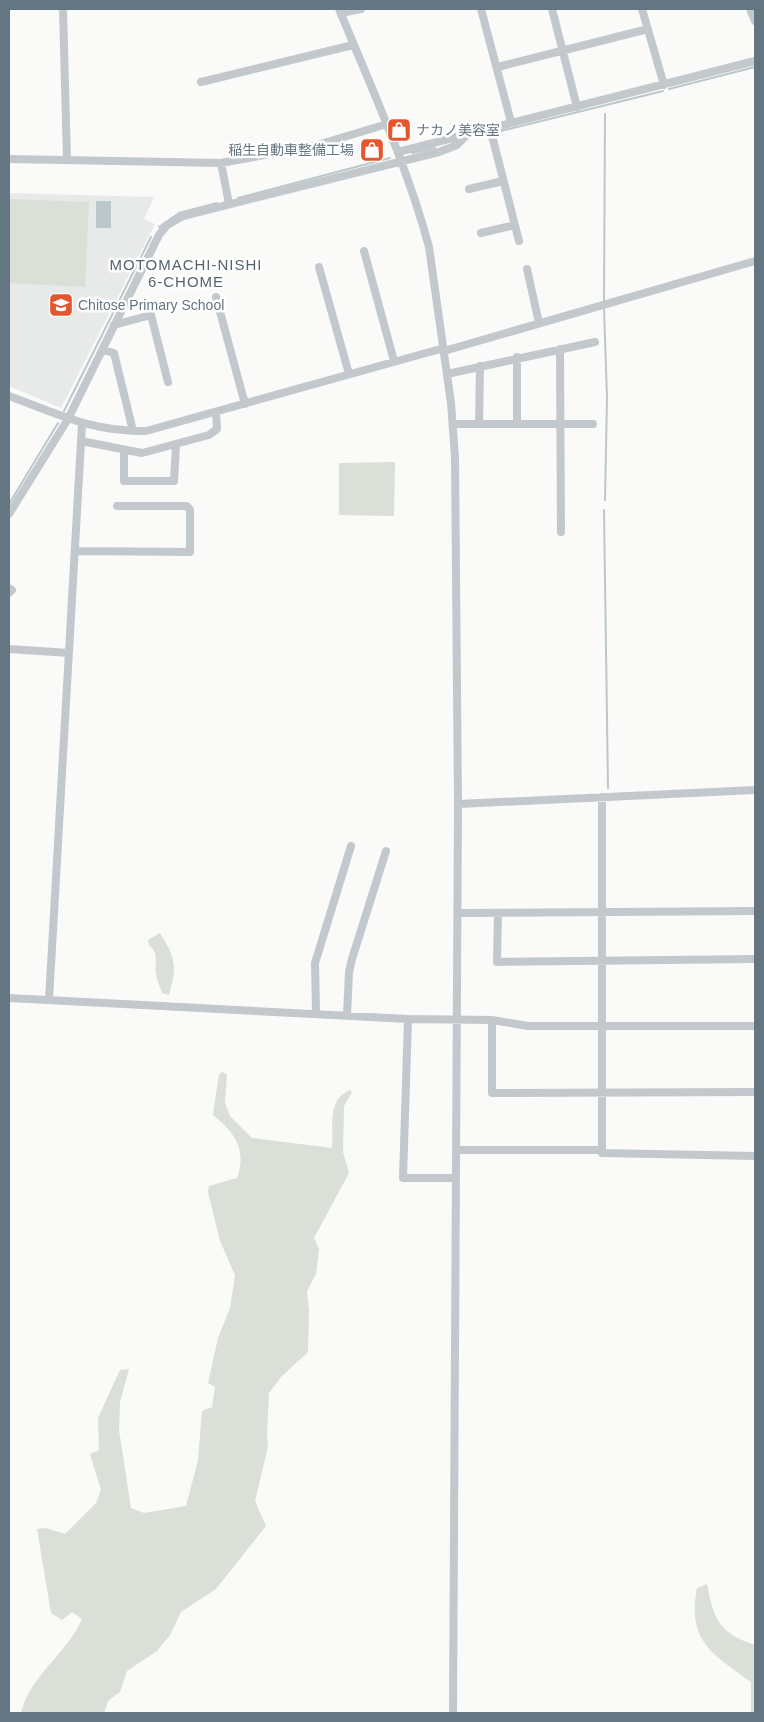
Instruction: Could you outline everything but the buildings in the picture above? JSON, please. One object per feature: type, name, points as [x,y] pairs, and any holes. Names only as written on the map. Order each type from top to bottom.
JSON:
[{"type":"street","points":[[63,9],[67,160]]},
{"type":"street","points":[[361,9],[340,11],[418,204],[429,247],[453,424],[458,804],[453,1713]]},
{"type":"street","points":[[481,9],[512,122]]},
{"type":"street","points":[[552,9],[577,107]]},
{"type":"street","points":[[642,9],[664,85]]},
{"type":"street","points":[[750,9],[755,21]]},
{"type":"street","points":[[498,67],[648,29]]},
{"type":"street","points":[[201,82],[353,45]]},
{"type":"street","points":[[398,152],[755,61]]},
{"type":"street","points":[[9,159],[220,163],[314,146],[387,124]]},
{"type":"street","points":[[490,128],[519,242]]},
{"type":"street","points":[[9,514],[68,419],[162,230],[183,216],[438,152],[457,145],[468,134]]},
{"type":"street","points":[[220,163],[229,204]]},
{"type":"street","points":[[469,189],[503,181]]},
{"type":"street","points":[[481,233],[515,225]]},
{"type":"street","points":[[364,250],[394,361]]},
{"type":"street","points":[[9,396],[82,424],[133,431],[159,429],[394,361],[444,350],[755,261]]},
{"type":"street","points":[[320,266],[349,374]]},
{"type":"street","points":[[526,269],[539,323]]},
{"type":"street","points":[[216,296],[245,404]]},
{"type":"street","points":[[114,325],[151,315],[168,382]]},
{"type":"street","points":[[447,374],[517,357],[595,342]]},
{"type":"street","points":[[560,349],[561,532]]},
{"type":"street","points":[[103,350],[114,353],[133,431]]},
{"type":"street","points":[[517,357],[517,424]]},
{"type":"street","points":[[479,424],[480,366]]},
{"type":"street","points":[[81,441],[124,451],[142,453],[209,435],[217,429],[216,412]]},
{"type":"street","points":[[49,1000],[82,424]]},
{"type":"street","points":[[453,424],[594,424]]},
{"type":"street","points":[[124,451],[124,481],[174,482],[176,445]]},
{"type":"street","points":[[76,551],[190,552],[190,510],[186,506],[117,506]]},
{"type":"street","points":[[9,588],[12,590],[9,593]]},
{"type":"street","points":[[9,649],[69,653]]},
{"type":"street","points":[[458,804],[755,790]]},
{"type":"street","points":[[602,798],[602,1153],[755,1156]]},
{"type":"street","points":[[316,1013],[315,963],[351,846]]},
{"type":"street","points":[[347,1015],[349,972],[352,959],[386,851]]},
{"type":"street","points":[[458,913],[755,911]]},
{"type":"street","points":[[498,913],[497,962],[755,959]]},
{"type":"street","points":[[9,998],[408,1019],[492,1020],[528,1026],[755,1026]]},
{"type":"street","points":[[408,1019],[403,1178],[456,1178]]},
{"type":"street","points":[[492,1020],[492,1093],[755,1092]]},
{"type":"street","points":[[456,1150],[602,1150]]},
{"type":"shaded area","name":"Chitose Primary School","points":[[9,193],[154,197],[144,219],[155,224],[61,408],[9,386]]},
{"type":"shaded area","points":[[9,199],[89,202],[85,287],[9,283]]},
{"type":"shaded area","points":[[96,201],[111,201],[111,228],[96,228]]},
{"type":"shaded area","points":[[395,462],[394,516],[339,515],[339,463]]},
{"type":"shaded area","points":[[160,933],[174,963],[169,995],[162,993],[156,974],[156,955],[148,940]]},
{"type":"shaded area","points":[[223,1072],[227,1075],[225,1103],[230,1116],[252,1138],[332,1148],[334,1108],[342,1094],[350,1090],[352,1092],[344,1106],[343,1152],[349,1173],[314,1238],[319,1249],[316,1274],[307,1291],[309,1311],[308,1352],[281,1377],[269,1393],[268,1447],[255,1501],[266,1526],[216,1589],[181,1612],[170,1635],[157,1651],[127,1671],[120,1692],[108,1701],[104,1713],[21,1713],[32,1687],[67,1643],[82,1619],[72,1612],[62,1620],[51,1613],[37,1529],[46,1528],[65,1534],[96,1503],[101,1490],[90,1454],[99,1450],[98,1418],[120,1370],[129,1369],[120,1402],[119,1430],[131,1508],[144,1513],[186,1506],[198,1460],[202,1411],[212,1407],[215,1387],[208,1383],[218,1338],[230,1308],[235,1275],[220,1241],[208,1192],[209,1186],[237,1178],[240,1168],[241,1158],[237,1142],[227,1128],[213,1115],[219,1074]]},
{"type":"shaded area","points":[[707,1584],[712,1607],[720,1624],[733,1635],[755,1645],[755,1713],[751,1713],[751,1682],[714,1654],[699,1634],[695,1606],[697,1588]]},
{"type":"waterway","points":[[669,89],[755,67]]},
{"type":"waterway","points":[[497,132],[663,91]]},
{"type":"waterway","points":[[604,301],[605,114]]},
{"type":"waterway","points":[[412,153],[435,148]]},
{"type":"waterway","points":[[238,198],[390,158]]},
{"type":"waterway","points":[[159,227],[179,213],[217,203]]},
{"type":"waterway","points":[[64,411],[151,237]]},
{"type":"waterway","points":[[604,308],[607,398],[605,500]]},
{"type":"waterway","points":[[9,504],[58,423]]},
{"type":"waterway","points":[[604,510],[608,788]]},
{"type":"place","name":"ナカノ美容室","points":[[399,130]]},
{"type":"place","name":"稲生自動車整備工場","points":[[372,150]]},
{"type":"place","name":"Chitose Primary School","points":[[61,305]]},
{"type":"district","name":"MOTOMACHI-NISHI 6-CHOME","points":[[186,274]]}]
